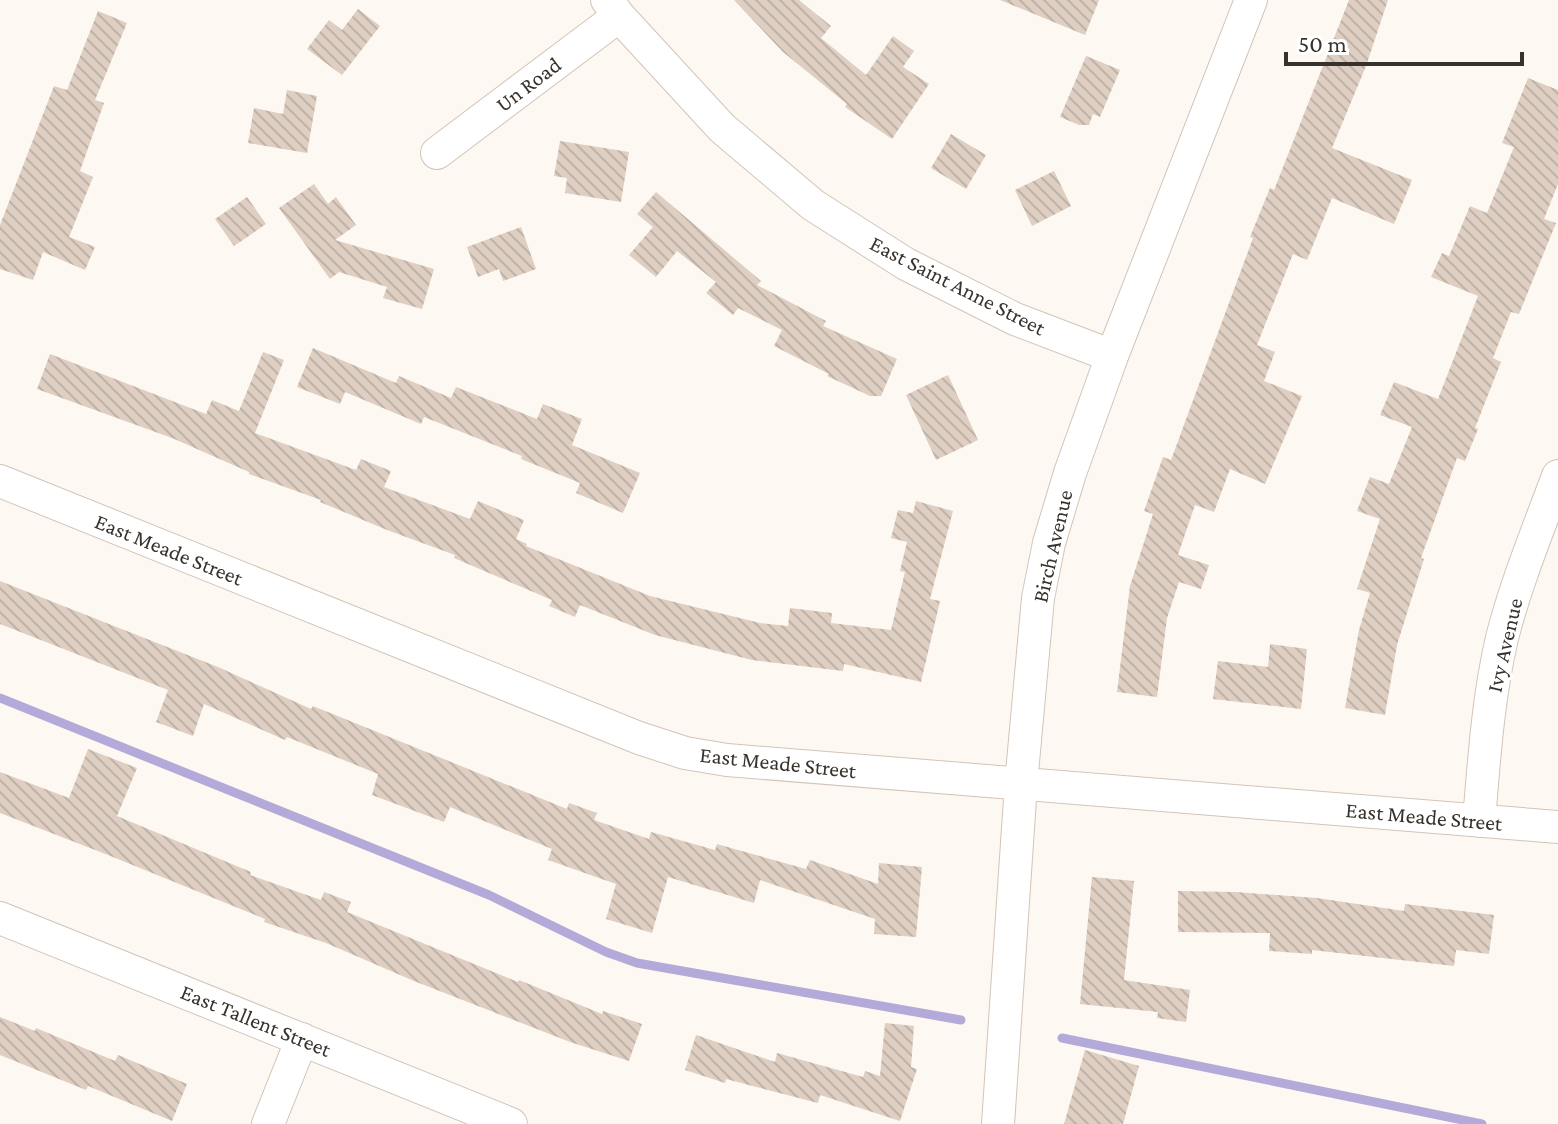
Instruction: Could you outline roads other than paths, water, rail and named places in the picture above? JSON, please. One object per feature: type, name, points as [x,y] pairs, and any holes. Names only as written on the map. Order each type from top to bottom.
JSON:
[{"type":"street","name":"Birch Avenue","points":[[998,1124],[1021,784],[1038,598],[1049,543],[1070,473],[1112,356],[1251,0]]},
{"type":"street","name":"East Saint Anne Street","points":[[613,8],[722,128],[813,205],[906,264],[1015,319],[1112,356]]},
{"type":"street","name":"Un Road","points":[[437,153],[613,8]]},
{"type":"street","name":"Ivy Avenue","points":[[1479,821],[1490,703],[1502,639],[1524,565],[1558,476]]},
{"type":"street","name":"East Meade Street","points":[[0,481],[639,738],[685,753],[727,760],[1558,827]]},
{"type":"street","name":"East Tallent Street","points":[[0,918],[511,1124]]},
{"type":"street","points":[[268,1124],[302,1039]]},
{"type":"waterway","points":[[0,698],[489,895],[606,952],[637,963],[961,1020]]},
{"type":"waterway","points":[[1062,1038],[1482,1124]]}]
